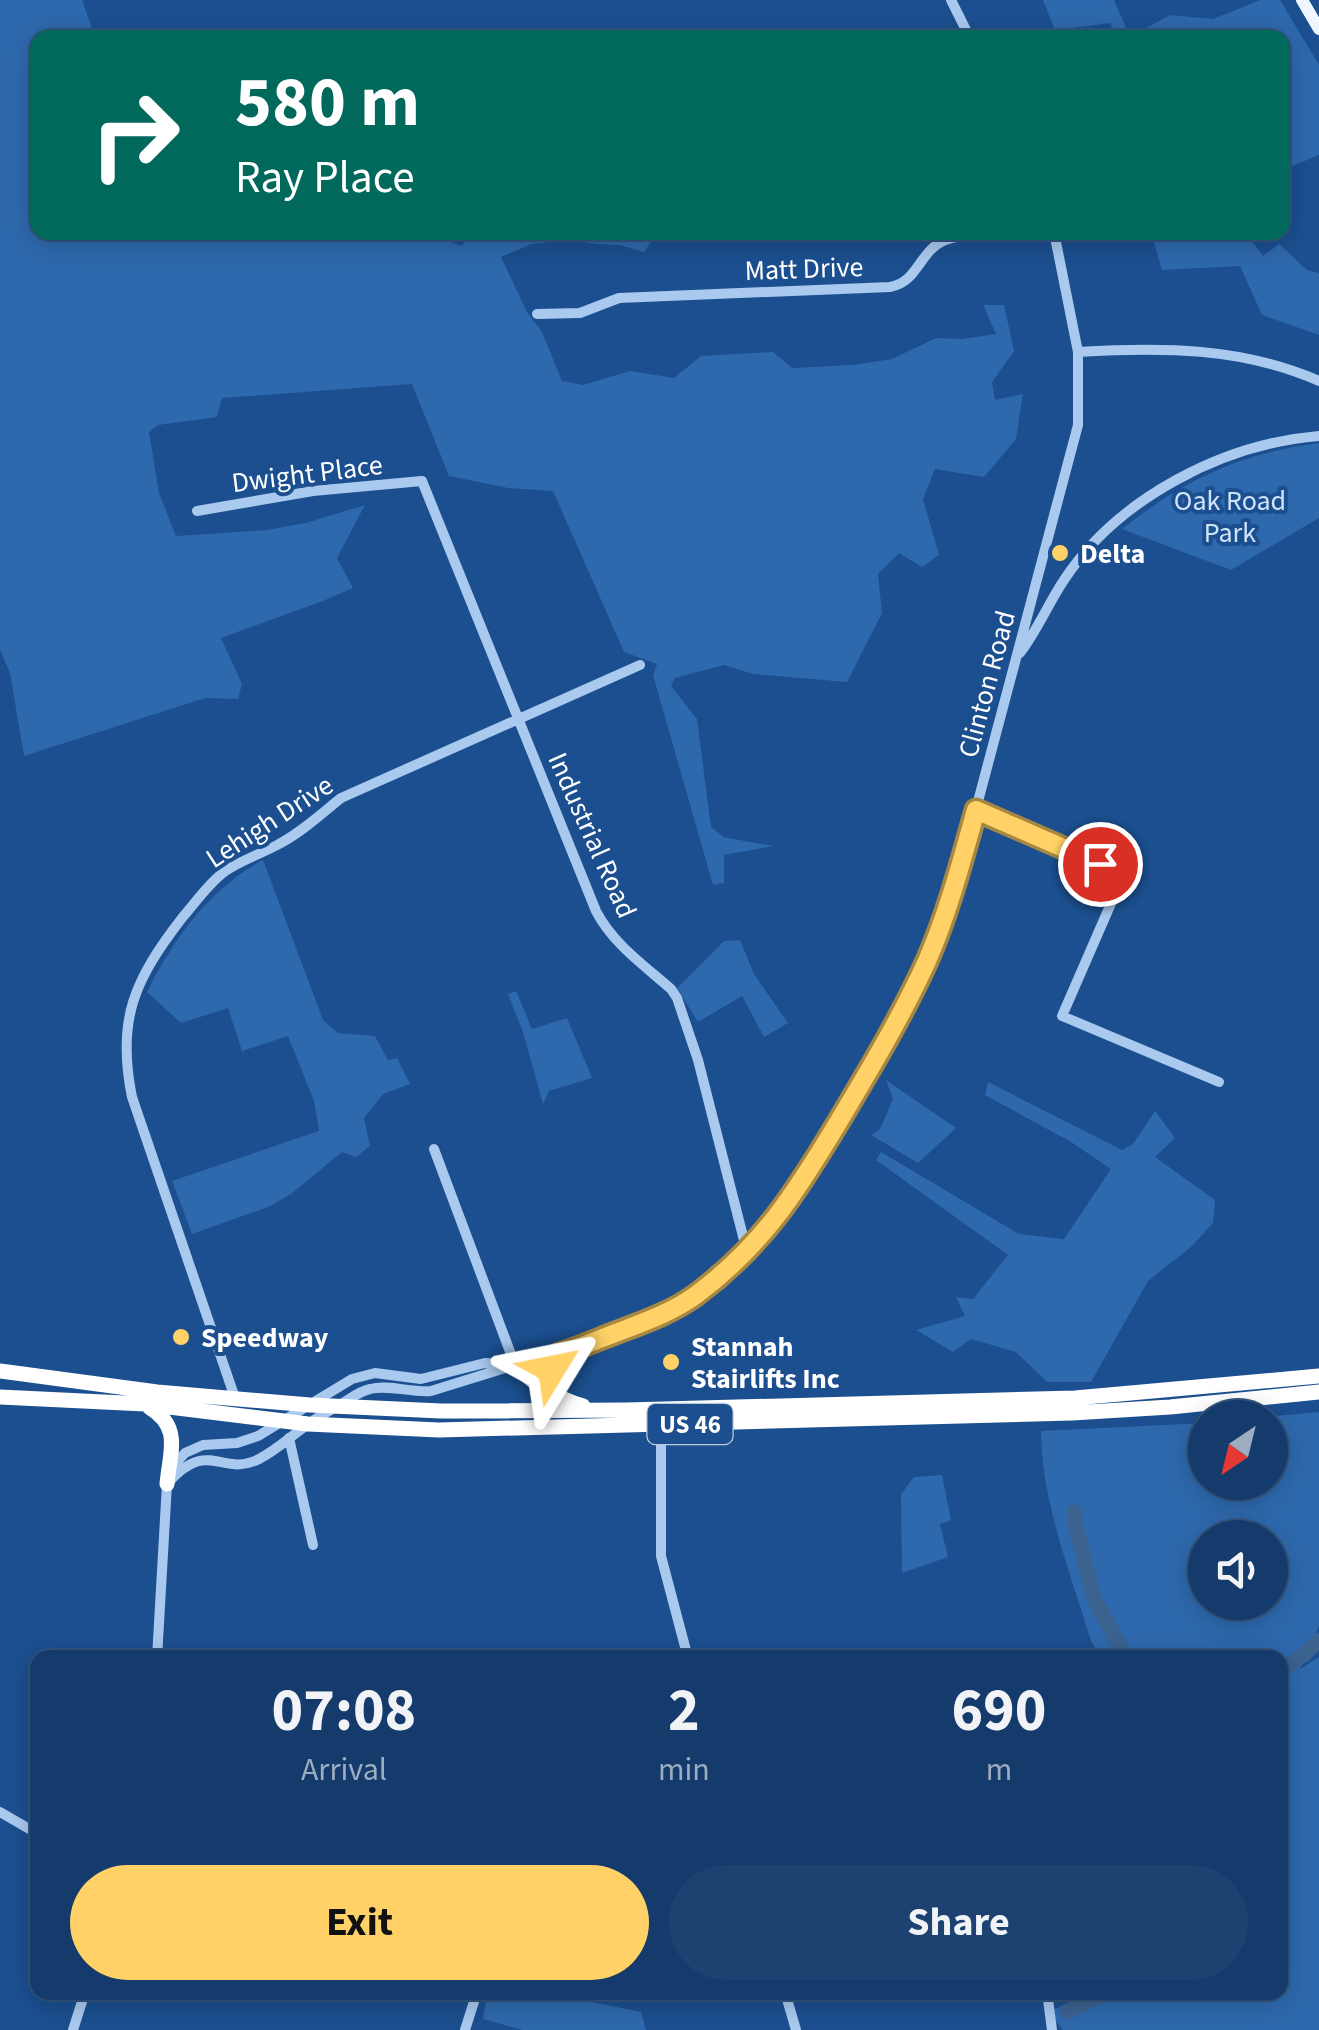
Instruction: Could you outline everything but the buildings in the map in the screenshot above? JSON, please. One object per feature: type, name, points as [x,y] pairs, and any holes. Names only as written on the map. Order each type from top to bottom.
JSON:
[{"type":"highway","points":[[555,1396],[551,1382],[557,1355]]},
{"type":"highway","points":[[515,1364],[530,1380],[555,1396],[581,1406],[627,1410]]},
{"type":"highway","name":"US 46","points":[[0,1370],[234,1398],[441,1411],[1075,1398],[1319,1376]]},
{"type":"highway","name":"US 46","points":[[0,1397],[146,1404],[308,1424],[439,1430],[1072,1413],[1319,1392]]},
{"type":"highway","points":[[146,1404],[168,1421],[172,1431],[167,1484]]},
{"type":"main road","points":[[1302,0],[1319,29]]},
{"type":"street","points":[[951,0],[966,30]]},
{"type":"street","name":"Matt Drive","points":[[537,314],[580,312],[620,298],[890,287],[911,277],[930,251],[944,240]]},
{"type":"street","name":"Clinton Road","points":[[515,1364],[557,1355],[680,1306],[747,1252],[808,1174],[916,984],[937,936],[976,810],[1078,425],[1078,352],[1055,240]]},
{"type":"street","points":[[1078,352],[1210,352],[1268,363],[1319,381]]},
{"type":"street","points":[[1016,658],[1063,581],[1115,524],[1143,501],[1186,474],[1252,448],[1319,436]]},
{"type":"street","name":"Dwight Place","points":[[197,511],[313,491],[422,481]]},
{"type":"street","name":"Industrial Road","points":[[422,481],[603,924],[677,998],[698,1060],[747,1252]]},
{"type":"street","points":[[1036,584],[1053,588],[1063,581]]},
{"type":"street","name":"Lehigh Drive","points":[[234,1398],[132,1096],[126,1068],[126,1031],[145,971],[189,910],[222,873],[302,829],[341,798],[640,666]]},
{"type":"street","points":[[976,810],[1100,864],[1111,876],[1116,892],[1062,1016],[1219,1082]]},
{"type":"street","points":[[434,1150],[515,1364]]},
{"type":"street","points":[[157,1650],[167,1484],[175,1464],[185,1453],[203,1445],[247,1441],[362,1375],[421,1379],[484,1363],[515,1364]]},
{"type":"street","points":[[167,1484],[192,1462],[210,1459],[246,1464],[257,1460],[365,1390],[431,1391],[515,1364]]},
{"type":"street","points":[[661,1424],[662,1556],[686,1650]]},
{"type":"street","points":[[289,1438],[313,1545]]},
{"type":"street","points":[[0,1812],[30,1829]]},
{"type":"street","points":[[74,2030],[83,2000]]},
{"type":"street","points":[[465,2030],[474,2000]]},
{"type":"street","points":[[788,2000],[796,2030]]},
{"type":"street","points":[[1048,2000],[1052,2030]]},
{"type":"green space","points":[[0,0],[82,0],[93,30],[30,30],[30,240],[449,240],[462,246],[465,240],[570,240],[532,244],[501,257],[527,312],[542,332],[562,381],[583,385],[630,371],[674,378],[701,356],[773,352],[792,368],[892,359],[936,338],[996,334],[983,305],[1004,305],[1014,351],[992,382],[995,400],[1023,394],[1016,439],[984,477],[935,469],[923,499],[939,555],[922,567],[899,553],[878,574],[882,613],[847,682],[753,674],[724,665],[675,678],[671,686],[697,719],[711,827],[723,837],[773,846],[724,855],[724,883],[713,885],[653,675],[657,664],[624,652],[553,491],[508,488],[449,476],[412,384],[222,398],[217,417],[158,425],[149,432],[159,493],[176,536],[267,530],[365,505],[337,558],[353,588],[221,638],[242,684],[238,699],[205,698],[24,756],[10,673],[0,650]]},
{"type":"green space","points":[[1043,0],[1114,0],[1127,30],[1112,30],[1111,23],[1055,30]]},
{"type":"green space","points":[[1260,0],[1280,0],[1319,65],[1319,155],[1290,167],[1290,30],[1143,30],[1170,15],[1213,19]]},
{"type":"green space","points":[[570,240],[652,240],[644,252]]},
{"type":"green space","points":[[1153,240],[1251,240],[1263,256],[1279,244],[1307,270],[1319,273],[1319,335],[1262,315],[1240,266],[1162,270]]},
{"type":"green space","name":"Oak Road Park","points":[[1319,443],[1319,518],[1231,570],[1122,529],[1168,496],[1214,471],[1263,454]]},
{"type":"green space","points":[[263,860],[323,1020],[338,1033],[375,1036],[388,1060],[397,1058],[410,1084],[383,1094],[364,1118],[370,1146],[356,1157],[342,1152],[291,1194],[268,1207],[192,1234],[172,1181],[319,1131],[314,1101],[288,1036],[242,1051],[228,1008],[181,1023],[147,992],[195,917],[226,885]]},
{"type":"green space","points":[[740,940],[754,974],[788,1023],[764,1037],[742,996],[698,1022],[677,988],[724,941]]},
{"type":"green space","points":[[516,991],[532,1029],[567,1018],[592,1078],[549,1091],[543,1104],[508,994]]},
{"type":"green space","points":[[886,1080],[956,1128],[918,1163],[871,1135],[880,1129],[893,1099]]},
{"type":"green space","points":[[988,1082],[1122,1150],[1133,1144],[1155,1111],[1175,1138],[1155,1157],[1215,1200],[1213,1223],[1191,1247],[1148,1281],[1091,1382],[1047,1382],[1016,1352],[971,1339],[953,1352],[916,1330],[965,1316],[956,1297],[973,1299],[1008,1255],[876,1160],[881,1152],[1019,1234],[1064,1239],[1111,1169],[1071,1142],[985,1095]]},
{"type":"green space","points":[[1319,1412],[1319,1626],[1300,1669],[1319,1657],[1319,2030],[1063,2030],[1048,2012],[1075,2000],[1288,2000],[1288,1650],[1097,1650],[1058,1537],[1046,1484],[1041,1431],[1188,1424],[1188,1500],[1288,1500],[1288,1415]]},
{"type":"green space","points":[[942,1475],[951,1520],[940,1524],[948,1557],[902,1573],[901,1494],[914,1477]]},
{"type":"green space","points":[[486,2000],[582,2000],[641,2012],[646,2030],[522,2030],[483,2019]]},
{"type":"waterway","points":[[1074,1512],[1094,1598],[1122,1650]]},
{"type":"waterway","points":[[1288,1666],[1319,1640]]},
{"type":"waterway","points":[[1068,2011],[1091,2000]]},
{"type":"place","name":"Delta","points":[[1060,553]]},
{"type":"place","name":"Speedway","points":[[181,1337]]},
{"type":"place","name":"Stannah Stairlifts Inc","points":[[671,1362]]},
{"type":"route","points":[[552,1369],[557,1355],[680,1306],[738,1260],[782,1212],[863,1081],[916,984],[937,936],[976,810],[1100,864]]}]
